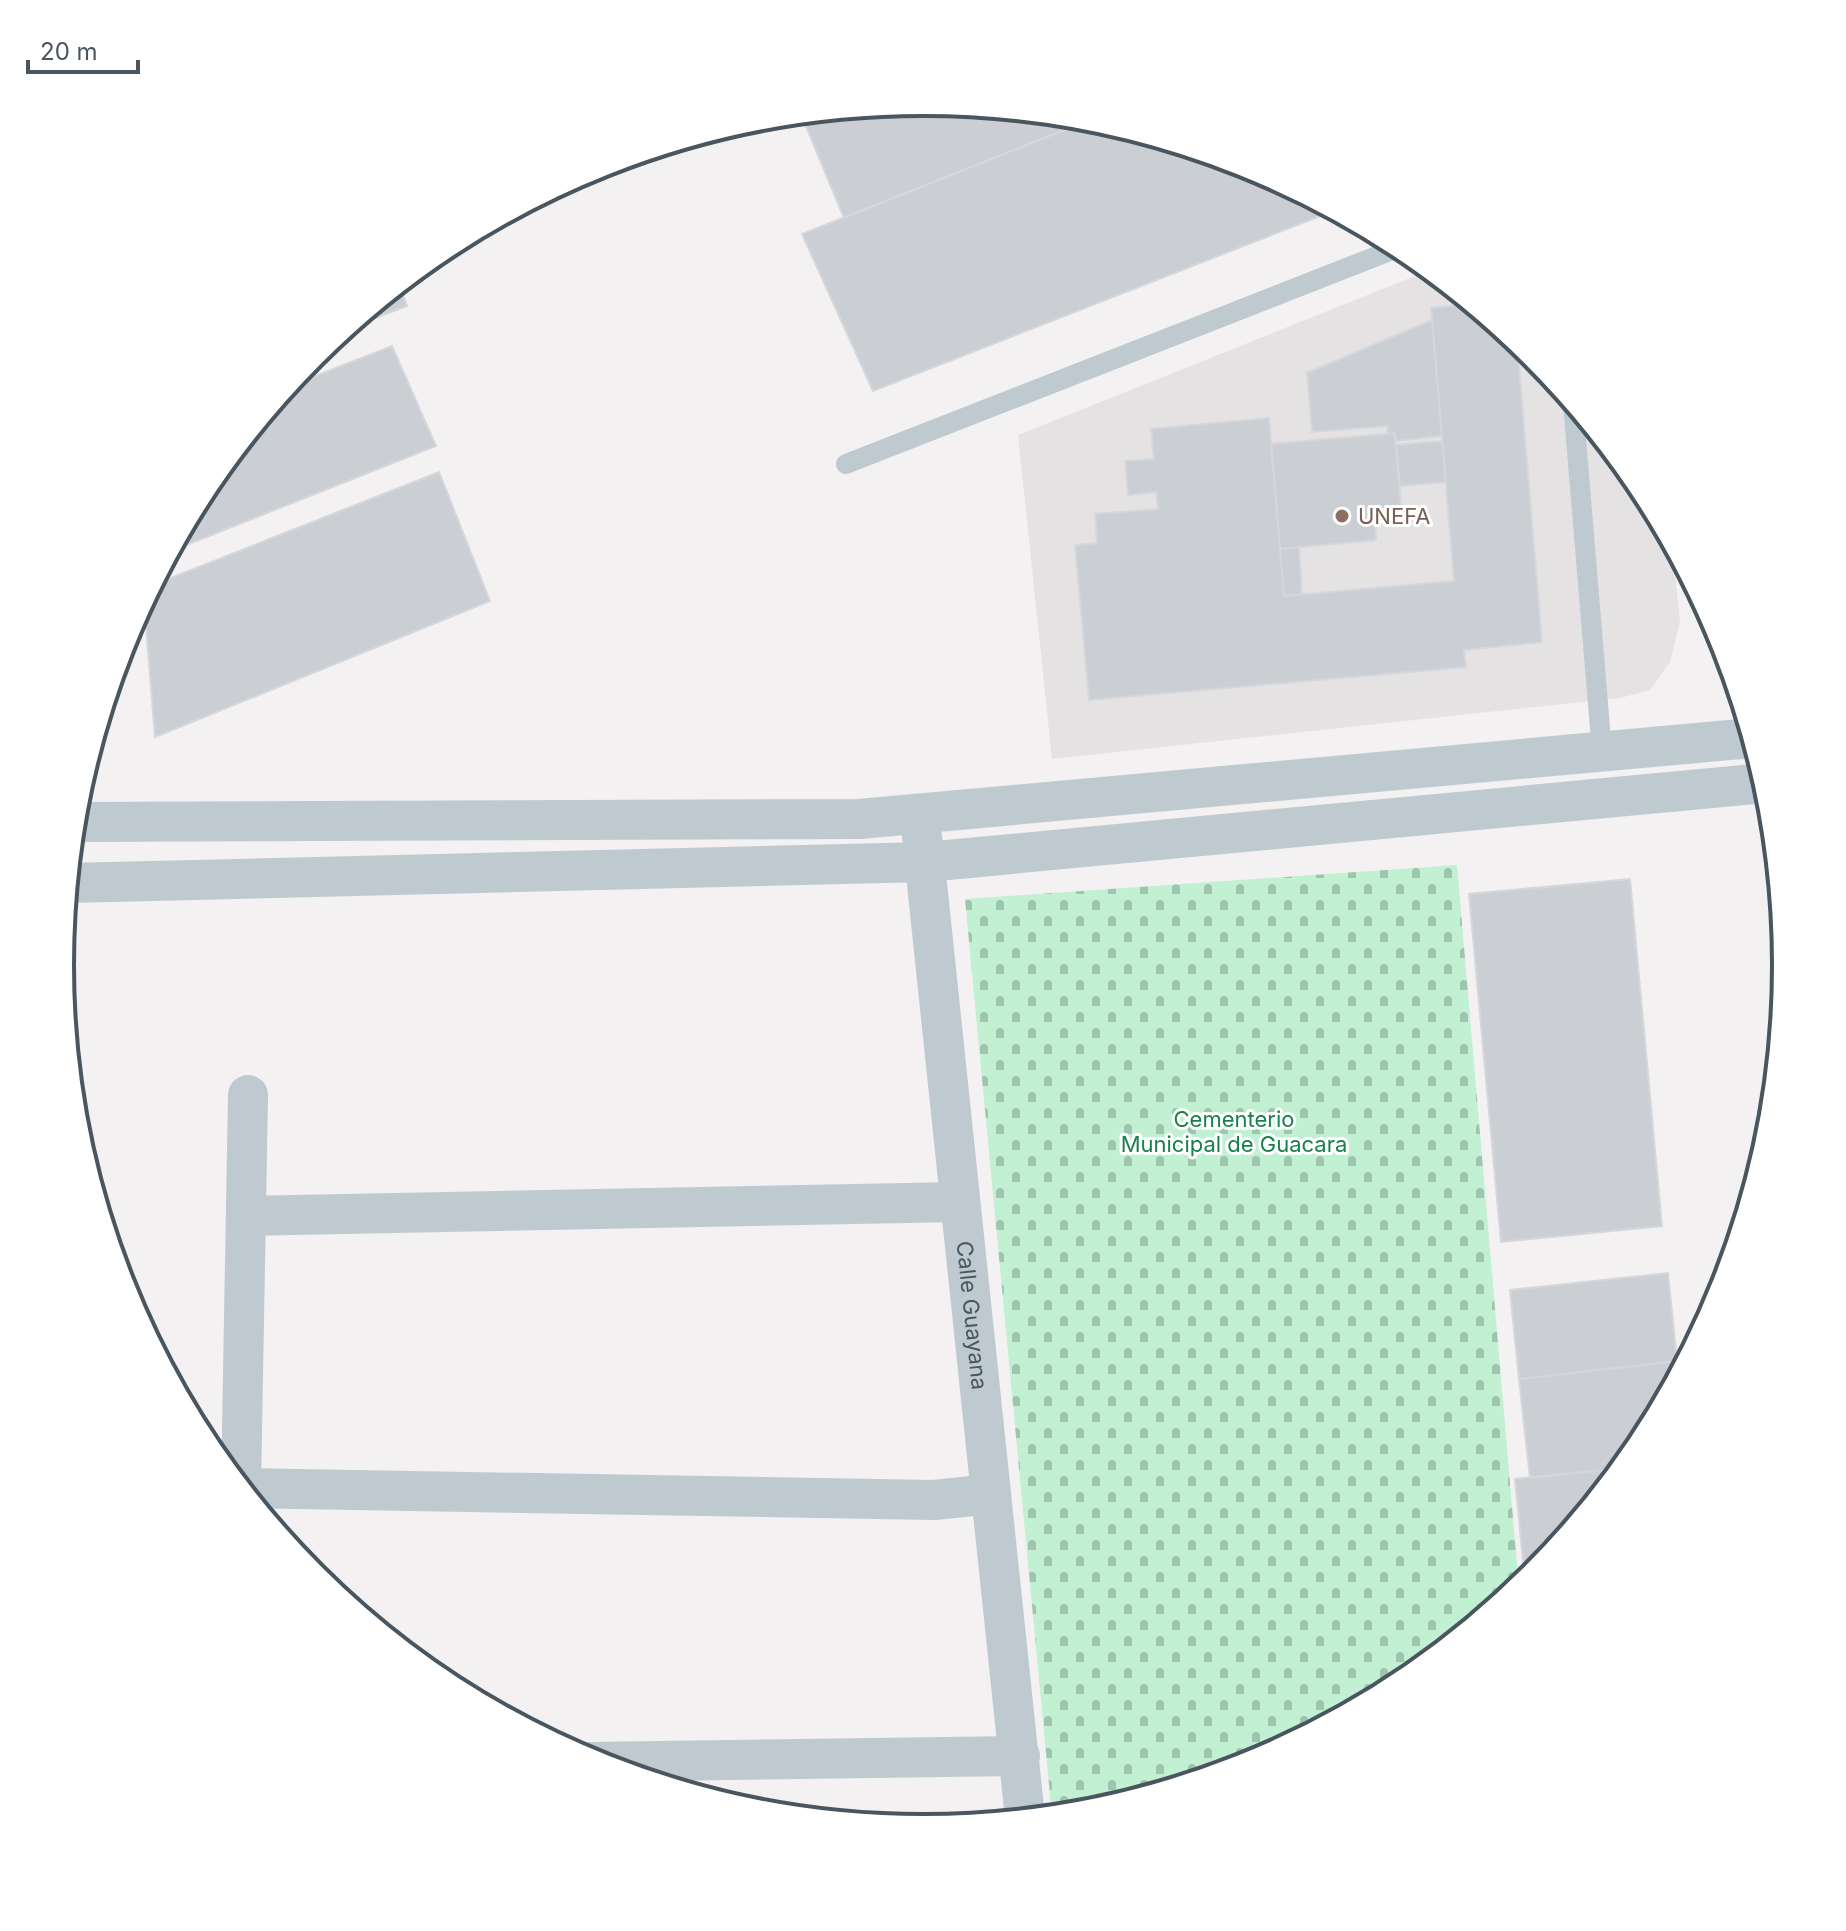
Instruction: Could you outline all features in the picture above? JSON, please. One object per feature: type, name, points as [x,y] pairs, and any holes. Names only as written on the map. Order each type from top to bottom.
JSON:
[{"type":"street","points":[[86,822],[859,819],[1741,739]]},
{"type":"street","points":[[78,883],[926,862],[1752,784]]},
{"type":"street","name":"Calle Guayana","points":[[919,812],[1024,1808]]},
{"type":"street","points":[[241,1471],[248,1095]]},
{"type":"street","points":[[246,1216],[959,1202]]},
{"type":"street","points":[[254,1488],[934,1500],[991,1494]]},
{"type":"street","points":[[629,1761],[1020,1756]]},
{"type":"lane","points":[[846,464],[1384,253]]},
{"type":"lane","points":[[1575,422],[1602,752]]},
{"type":"shaded area","name":"UNEFA","points":[[1417,275],[1483,327],[1523,365],[1597,449],[1629,494],[1675,573],[1680,622],[1670,662],[1650,690],[1620,698],[1052,759],[1018,435]]},
{"type":"green space","name":"Cementerio Municipal de Guacara","points":[[1457,865],[1518,1571],[1440,1639],[1347,1701],[1299,1727],[1248,1750],[1143,1786],[1051,1804],[965,899]]},
{"type":"building","points":[[923,116],[979,118],[1066,129],[844,218],[806,125]]},
{"type":"building","points":[[1066,129],[1143,145],[1196,162],[1248,181],[1321,216],[873,391],[802,234]]},
{"type":"building","points":[[403,295],[407,306],[372,319]]},
{"type":"building","points":[[1457,305],[1519,361],[1542,642],[1464,650],[1466,667],[1089,700],[1075,545],[1097,543],[1095,514],[1158,509],[1156,492],[1128,495],[1125,461],[1154,459],[1151,429],[1269,418],[1284,596],[1454,581],[1431,308]]},
{"type":"building","points":[[1432,320],[1442,436],[1395,441],[1395,433],[1388,434],[1387,426],[1312,432],[1307,373]]},
{"type":"building","points":[[392,346],[436,446],[186,545],[249,449],[311,377]]},
{"type":"building","points":[[1395,433],[1401,506],[1374,508],[1376,540],[1280,549],[1271,444]]},
{"type":"building","points":[[1442,441],[1446,482],[1400,486],[1396,445]]},
{"type":"building","points":[[439,472],[490,601],[155,737],[146,625],[168,579]]},
{"type":"building","points":[[1299,547],[1302,594],[1284,596],[1280,549]]},
{"type":"building","points":[[1630,879],[1662,1226],[1501,1242],[1469,894]]},
{"type":"building","points":[[1668,1273],[1676,1355],[1673,1361],[1519,1379],[1510,1290]]},
{"type":"building","points":[[1673,1361],[1629,1437],[1606,1470],[1530,1478],[1519,1379]]},
{"type":"building","points":[[1606,1470],[1523,1565],[1515,1479]]},
{"type":"place","name":"UNEFA","points":[[1342,516]]}]
